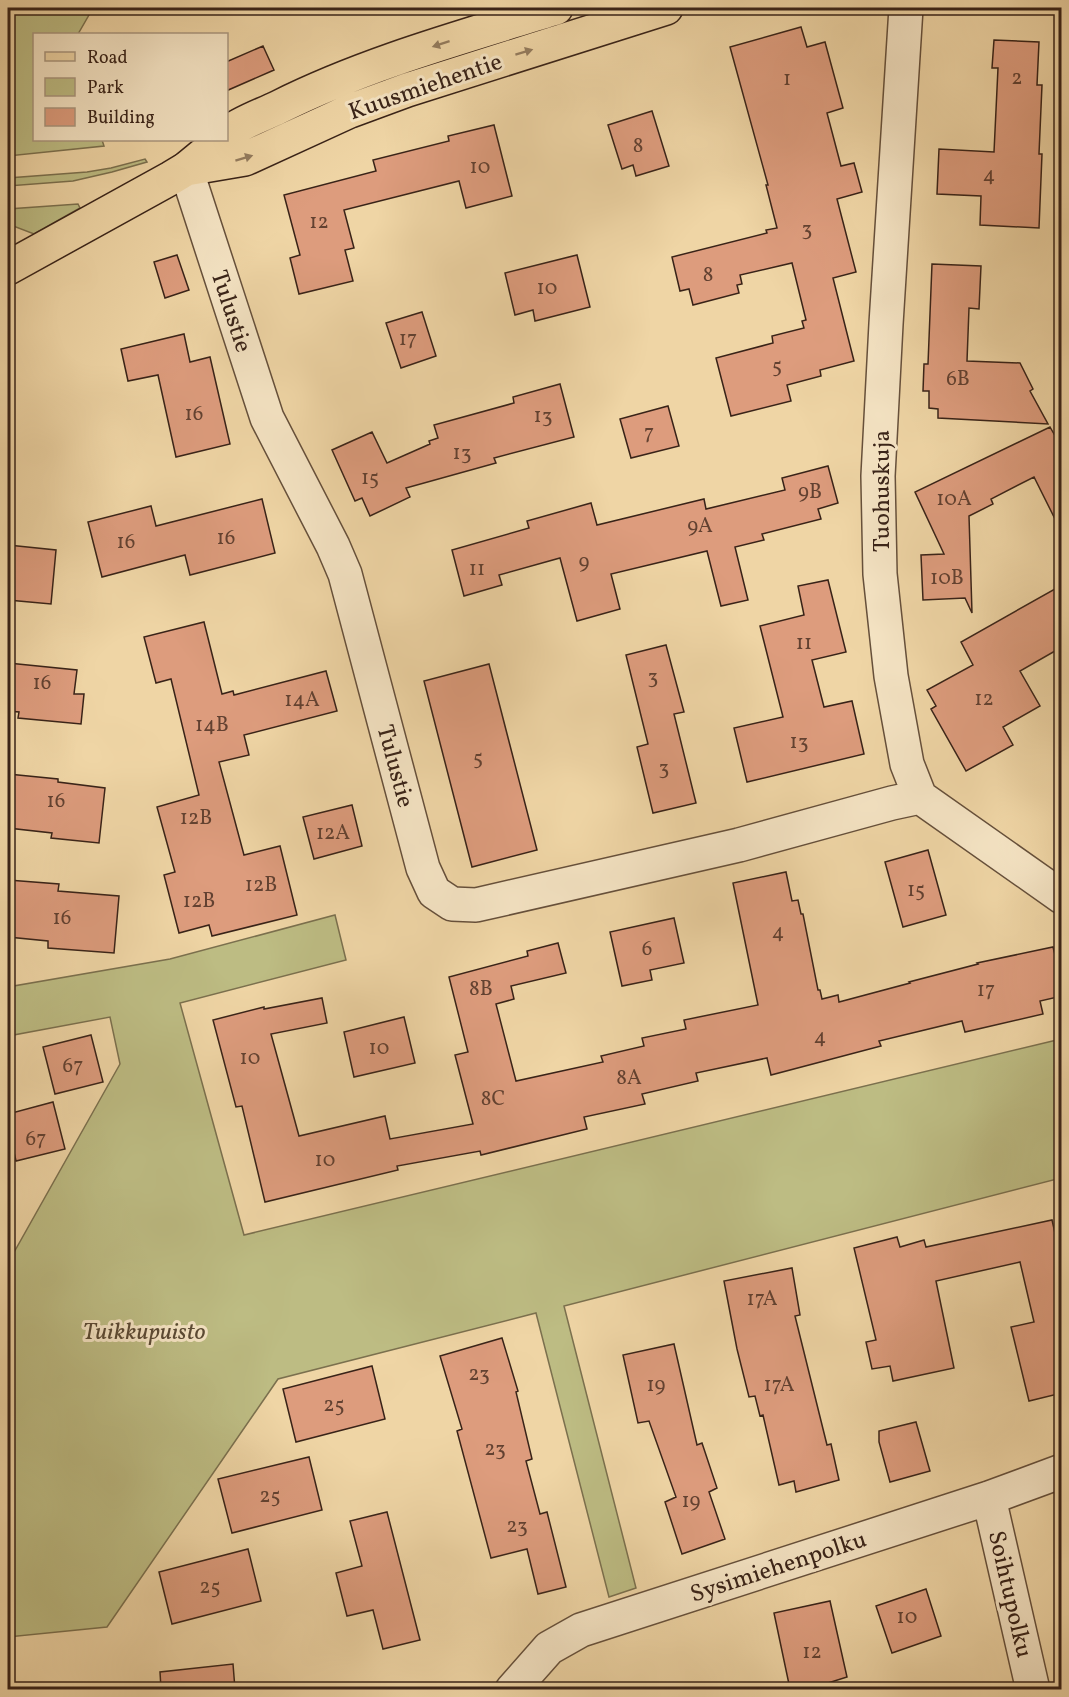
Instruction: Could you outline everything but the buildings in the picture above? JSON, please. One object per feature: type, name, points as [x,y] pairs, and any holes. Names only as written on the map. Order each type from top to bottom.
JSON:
[{"type":"main road","name":"Kuusmiehentie","points":[[228,133],[300,96],[341,80],[397,59],[556,8]]},
{"type":"main road","name":"Kuusmiehentie","points":[[186,169],[245,159],[350,111],[407,90],[666,8]]},
{"type":"main road","name":"Kuusmiehentie","points":[[8,268],[186,169],[219,141]]},
{"type":"street","name":"Tuohuskuja","points":[[906,8],[878,476],[880,574],[891,676],[907,764],[920,797]]},
{"type":"street","name":"Tulustie","points":[[186,169],[267,418],[345,574],[423,868],[434,892],[452,904],[476,905],[739,844],[920,797]]},
{"type":"street","points":[[920,797],[1062,897]]},
{"type":"street","name":"Sysimiehenpolku","points":[[512,1689],[549,1648],[581,1630],[988,1498],[1062,1471]]},
{"type":"street","name":"Soihtupolku","points":[[988,1498],[1033,1689]]},
{"type":"green space","points":[[8,8],[93,8],[79,33],[33,33],[33,141],[102,141],[104,146],[8,156]]},
{"type":"green space","points":[[145,159],[147,162],[73,181],[8,186],[8,178],[87,172]]},
{"type":"green space","points":[[78,204],[80,208],[34,234],[8,224],[8,209]]},
{"type":"green space","name":"Tuikkupuisto","points":[[335,915],[346,960],[180,1003],[244,1235],[1061,1039],[1061,1178],[564,1306],[636,1588],[609,1597],[536,1313],[278,1379],[107,1627],[8,1637],[8,1263],[120,1064],[110,1017],[8,1036],[8,987],[170,959]]}]
